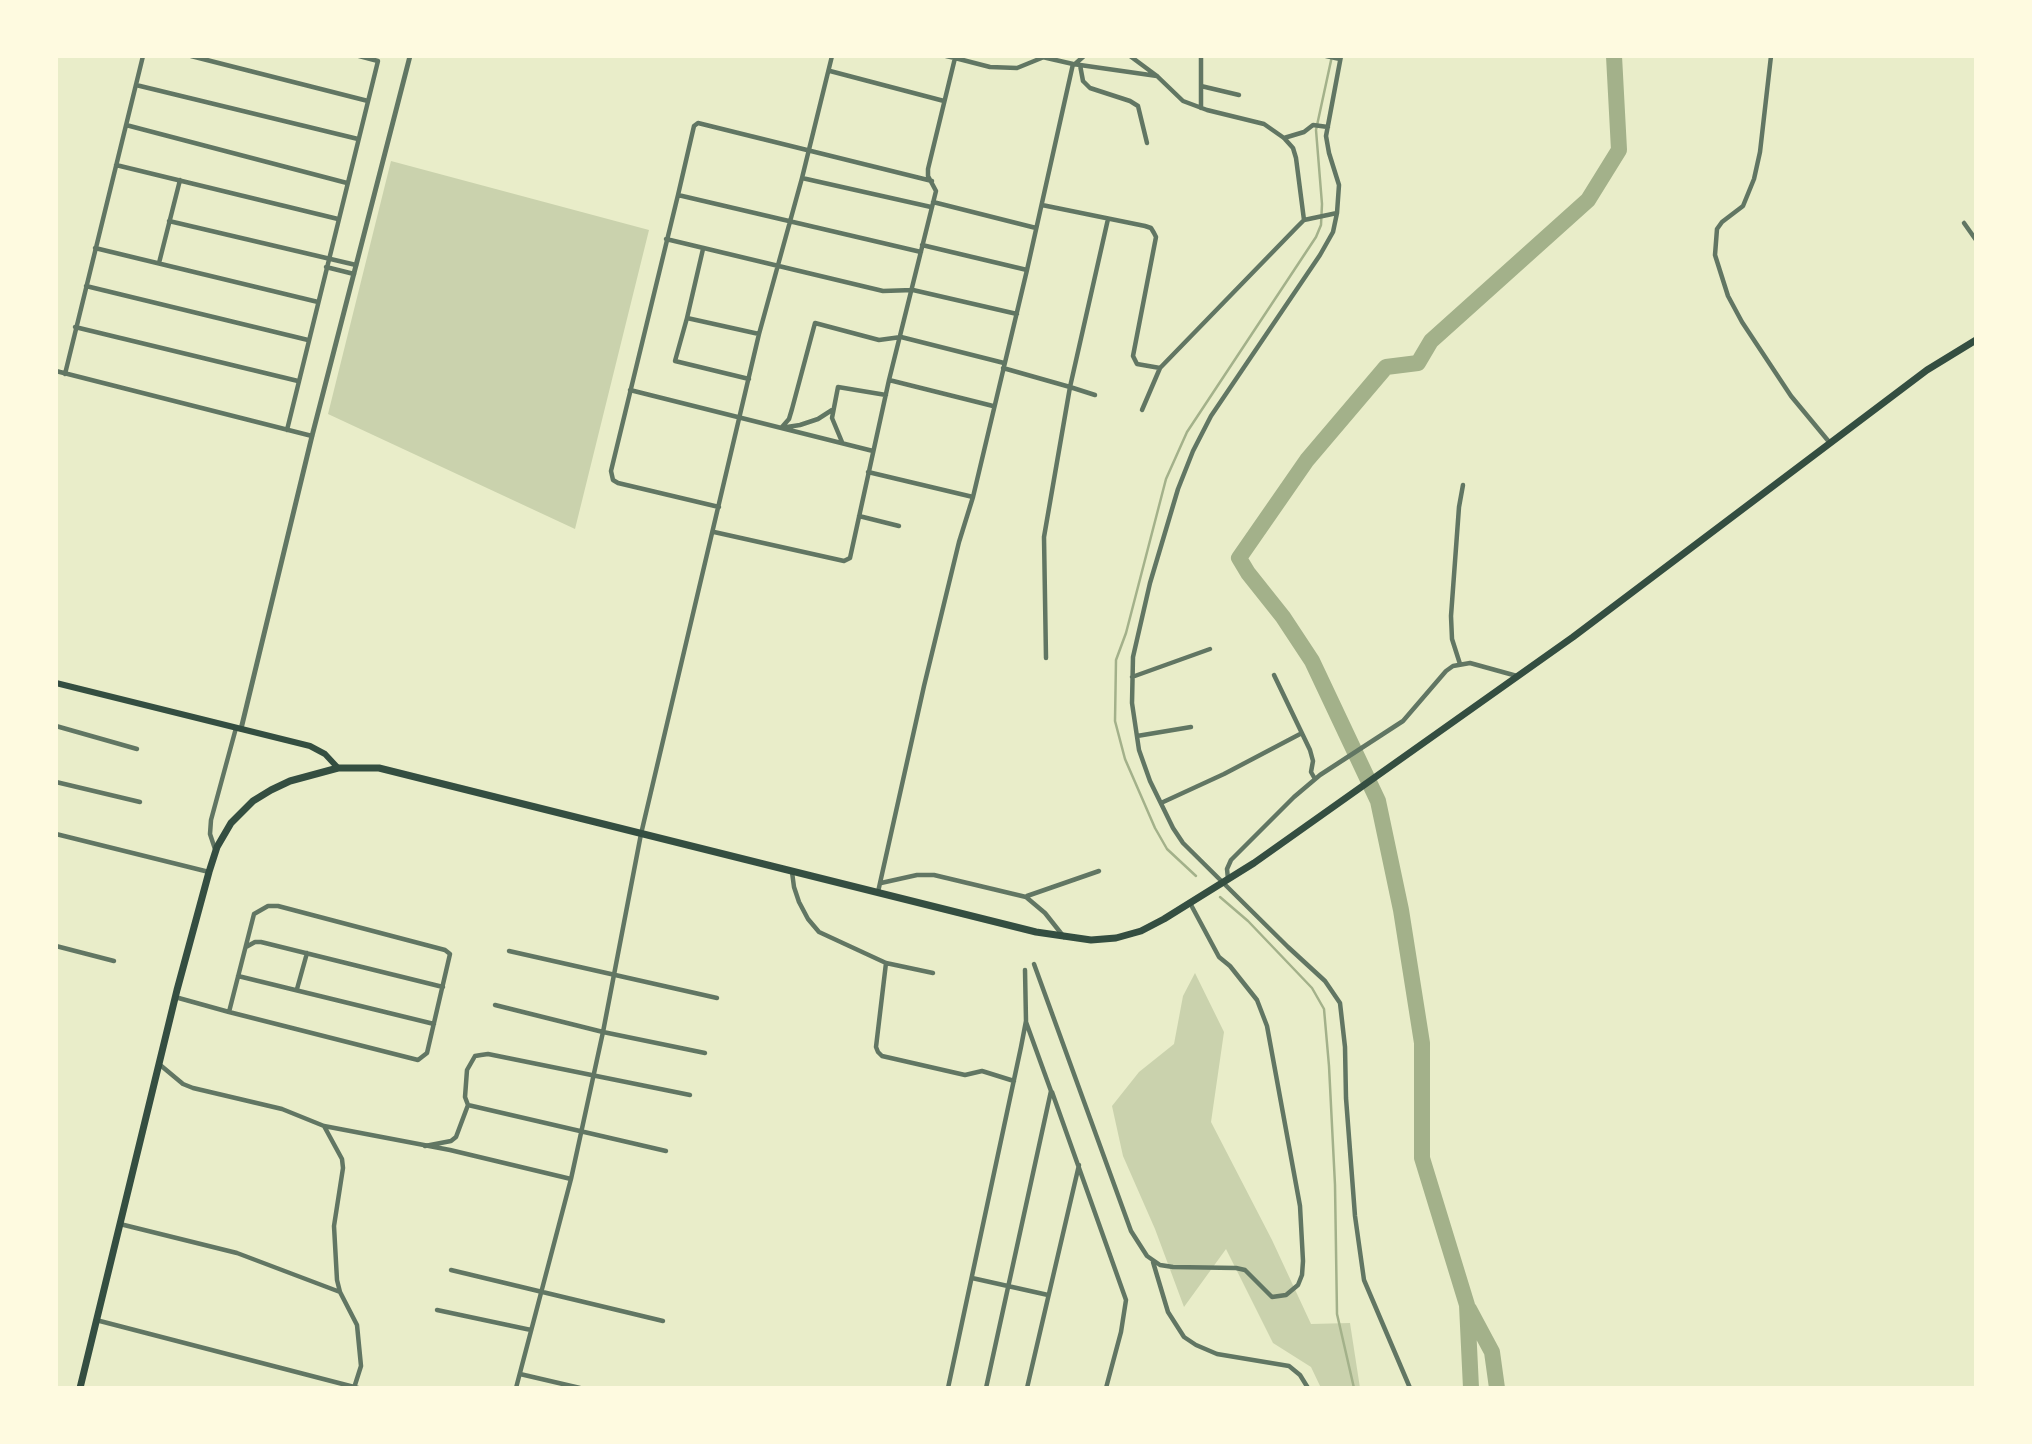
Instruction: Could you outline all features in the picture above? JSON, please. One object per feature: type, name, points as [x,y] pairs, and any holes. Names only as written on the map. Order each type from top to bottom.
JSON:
[{"type":"highway","points":[[80,1388],[175,997],[209,872],[216,851],[232,823],[253,800],[290,782],[338,768],[379,768],[1065,937],[1091,940],[1116,937],[1141,930],[1254,863],[1519,676],[1927,370],[1976,341]]},
{"type":"main road","points":[[56,684],[318,750],[333,760],[338,768]]},
{"type":"street","points":[[65,374],[143,56]]},
{"type":"street","points":[[191,56],[368,101]]},
{"type":"street","points":[[287,430],[378,61],[359,56]]},
{"type":"street","points":[[216,851],[210,834],[211,820],[239,728],[410,56]]},
{"type":"street","points":[[516,1388],[571,1179],[615,975],[641,834],[759,334],[832,56]]},
{"type":"street","points":[[946,56],[1004,68],[1026,66],[1044,57]]},
{"type":"street","points":[[1038,56],[1076,65],[1157,76]]},
{"type":"street","points":[[878,892],[933,647],[973,497],[1076,65],[1084,56]]},
{"type":"street","points":[[1130,56],[1157,76],[1179,99],[1201,108],[1264,124],[1284,138],[1293,148],[1296,158],[1304,220]]},
{"type":"street","points":[[1201,108],[1202,56]]},
{"type":"street","points":[[1326,56],[1340,58],[1326,136],[1339,185],[1337,213],[1328,242],[1211,416],[1193,451],[1178,489],[1150,583],[1133,657],[1132,703],[1137,736],[1150,781],[1183,842],[1226,881],[1325,981],[1340,1003],[1355,1216],[1364,1280],[1410,1388]]},
{"type":"street","points":[[1771,56],[1760,152],[1754,179],[1743,206],[1717,229],[1715,255],[1728,296],[1742,322],[1791,396],[1830,443]]},
{"type":"street","points":[[714,532],[844,561],[848,561],[853,553],[868,472],[936,191],[928,176],[928,169],[955,58]]},
{"type":"street","points":[[1076,65],[1083,81],[1090,88],[1138,106],[1147,143]]},
{"type":"street","points":[[829,71],[944,101]]},
{"type":"street","points":[[136,85],[358,139]]},
{"type":"street","points":[[1201,86],[1239,95]]},
{"type":"street","points":[[719,507],[613,480],[611,471],[695,124],[932,181]]},
{"type":"street","points":[[126,125],[347,183]]},
{"type":"street","points":[[1284,138],[1316,125],[1328,127]]},
{"type":"street","points":[[116,164],[338,219]]},
{"type":"street","points":[[802,178],[1036,228]]},
{"type":"street","points":[[159,263],[180,180]]},
{"type":"street","points":[[678,195],[921,252]]},
{"type":"street","points":[[1042,205],[1151,228],[1156,237],[1133,356],[1137,364],[1160,368]]},
{"type":"street","points":[[1142,410],[1160,368],[1226,302],[1282,240],[1304,220],[1337,213]]},
{"type":"street","points":[[1046,658],[1044,537],[1063,419],[1108,219]]},
{"type":"street","points":[[169,221],[356,265]]},
{"type":"street","points":[[1964,223],[1976,240]]},
{"type":"street","points":[[666,239],[888,292],[913,290],[1017,314]]},
{"type":"street","points":[[922,245],[1027,270]]},
{"type":"street","points":[[95,248],[318,302]]},
{"type":"street","points":[[703,248],[675,361],[749,379]]},
{"type":"street","points":[[326,267],[354,274]]},
{"type":"street","points":[[86,286],[308,340]]},
{"type":"street","points":[[687,318],[759,334]]},
{"type":"street","points":[[782,427],[792,410],[815,323],[879,340],[901,337],[1003,365],[1096,396]]},
{"type":"street","points":[[75,327],[298,381]]},
{"type":"street","points":[[56,372],[312,436]]},
{"type":"street","points":[[890,380],[993,406]]},
{"type":"street","points":[[843,443],[832,418],[838,387],[886,395]]},
{"type":"street","points":[[630,390],[873,451]]},
{"type":"street","points":[[782,427],[818,419],[832,410]]},
{"type":"street","points":[[868,472],[973,497]]},
{"type":"street","points":[[1460,664],[1452,639],[1451,616],[1463,485]]},
{"type":"street","points":[[859,516],[899,526]]},
{"type":"street","points":[[1132,677],[1210,649]]},
{"type":"street","points":[[1226,881],[1231,860],[1314,779],[1393,728],[1416,707],[1440,676],[1453,666],[1480,664],[1519,676]]},
{"type":"street","points":[[1274,675],[1312,757],[1314,779]]},
{"type":"street","points":[[56,726],[137,749]]},
{"type":"street","points":[[1137,736],[1191,727]]},
{"type":"street","points":[[1160,803],[1224,774],[1302,733]]},
{"type":"street","points":[[56,782],[140,803]]},
{"type":"street","points":[[56,834],[209,872]]},
{"type":"street","points":[[792,871],[799,902],[819,932],[886,963],[933,973]]},
{"type":"street","points":[[1026,897],[1099,872]]},
{"type":"street","points":[[880,883],[917,875],[934,875],[1026,897],[1045,913],[1065,937]]},
{"type":"street","points":[[1153,1261],[1160,1265],[1189,1269],[1220,1267],[1245,1270],[1265,1292],[1279,1297],[1298,1285],[1303,1261],[1300,1206],[1263,1012],[1257,1000],[1230,966],[1219,957],[1190,903]]},
{"type":"street","points":[[175,997],[229,1012],[418,1060],[427,1053],[451,957],[448,951],[278,906],[261,908],[254,915],[229,1012]]},
{"type":"street","points":[[246,947],[261,942],[443,987]]},
{"type":"street","points":[[56,946],[114,961]]},
{"type":"street","points":[[509,951],[717,998]]},
{"type":"street","points":[[297,989],[307,953]]},
{"type":"street","points":[[886,963],[876,1047],[882,1056],[965,1074],[982,1071],[1014,1081]]},
{"type":"street","points":[[1034,964],[1131,1231],[1153,1261],[1168,1312],[1184,1337],[1217,1354],[1289,1366],[1300,1375],[1308,1388]]},
{"type":"street","points":[[948,1388],[1026,1021],[1026,970]]},
{"type":"street","points":[[238,976],[434,1024]]},
{"type":"street","points":[[495,1005],[603,1032],[705,1053]]},
{"type":"street","points":[[1026,1021],[1126,1300],[1121,1332],[1106,1388]]},
{"type":"street","points":[[422,1146],[451,1141],[456,1137],[468,1105],[465,1097],[466,1079],[470,1062],[475,1056],[488,1054],[690,1095]]},
{"type":"street","points":[[159,1064],[183,1084],[282,1109],[324,1126],[450,1150],[571,1179]]},
{"type":"street","points":[[986,1388],[1051,1091]]},
{"type":"street","points":[[1046,1112],[1056,1104]]},
{"type":"street","points":[[468,1105],[666,1151]]},
{"type":"street","points":[[96,1320],[355,1388],[361,1366],[357,1325],[340,1292],[337,1280],[334,1226],[342,1159],[324,1126]]},
{"type":"street","points":[[1027,1388],[1079,1165]]},
{"type":"street","points":[[120,1224],[237,1253],[340,1292]]},
{"type":"street","points":[[451,1270],[663,1321]]},
{"type":"street","points":[[972,1278],[1048,1295]]},
{"type":"street","points":[[437,1310],[531,1330]]},
{"type":"street","points":[[520,1374],[580,1388]]},
{"type":"green space","points":[[391,161],[649,230],[575,529],[328,414]]},
{"type":"green space","points":[[1195,973],[1224,1032],[1211,1122],[1272,1240],[1311,1324],[1350,1323],[1360,1388],[1321,1388],[1311,1367],[1273,1343],[1226,1249],[1184,1307],[1155,1229],[1123,1156],[1112,1106],[1139,1072],[1174,1044],[1183,996]]},
{"type":"waterway","points":[[1196,876],[1167,849],[1125,759],[1115,721],[1116,660],[1126,633],[1166,479],[1187,432],[1316,237],[1321,225],[1322,204],[1316,130],[1332,56]]},
{"type":"waterway","points":[[1471,1388],[1467,1305],[1422,1158],[1422,1043],[1401,910],[1378,801],[1312,661],[1239,558],[1307,460],[1386,367],[1418,363],[1431,341],[1588,200],[1619,150],[1614,56]]},
{"type":"waterway","points":[[1220,897],[1248,921],[1312,988],[1324,1009],[1335,1185],[1337,1314],[1354,1388]]},
{"type":"waterway","points":[[1469,1309],[1492,1352],[1497,1388]]}]
